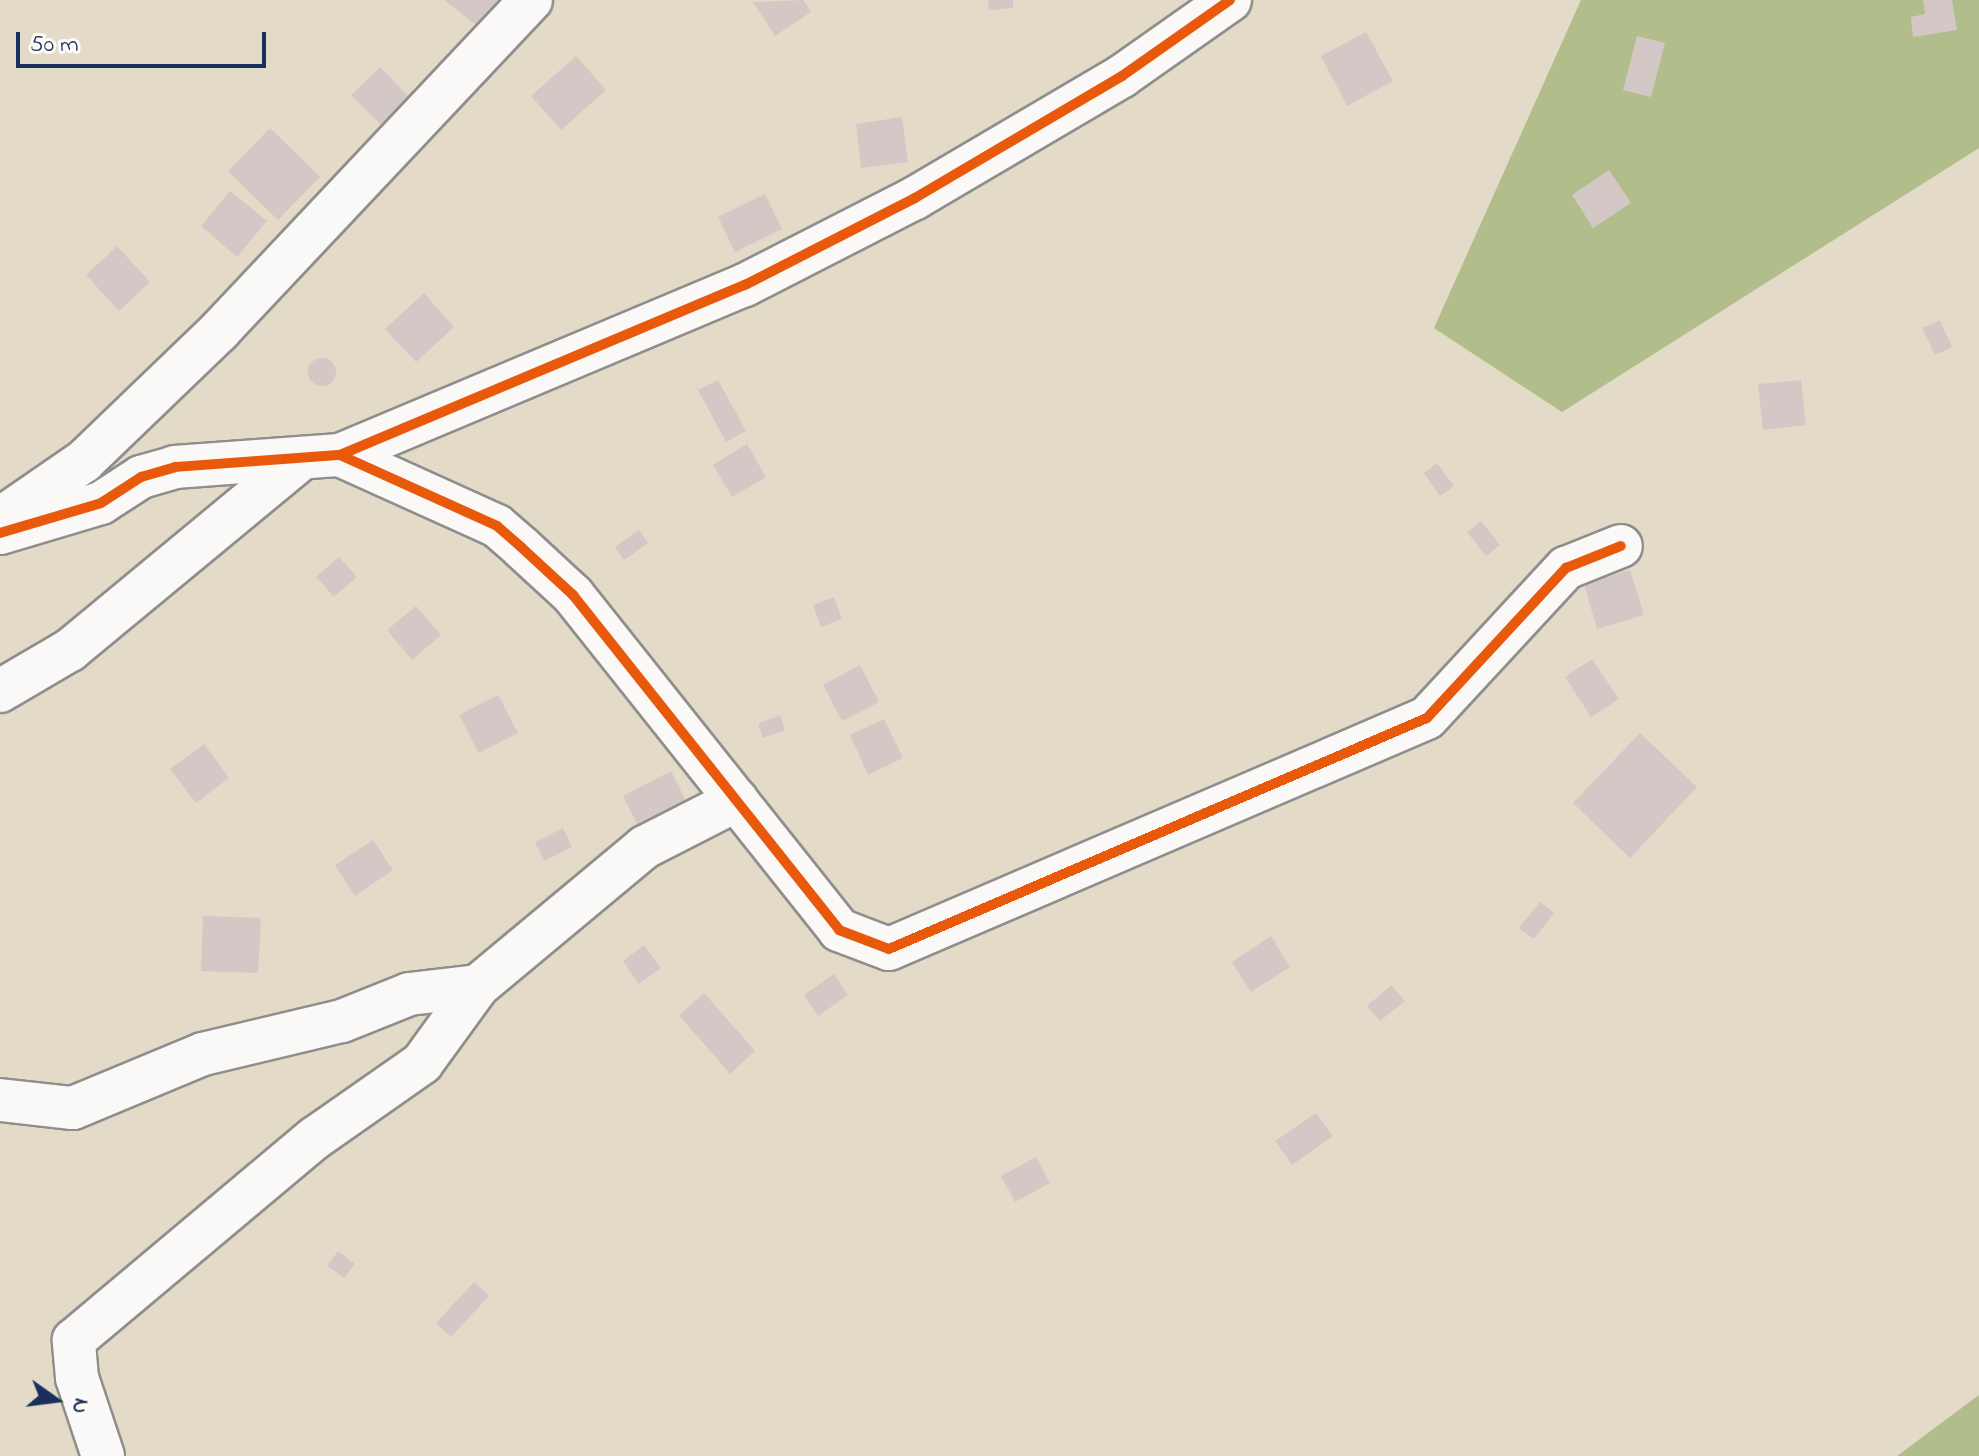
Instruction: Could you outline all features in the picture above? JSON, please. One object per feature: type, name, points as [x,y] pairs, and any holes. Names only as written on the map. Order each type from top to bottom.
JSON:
[{"type":"street","points":[[0,519],[84,461],[219,331],[531,0]]},
{"type":"street","points":[[0,691],[70,650],[321,456],[808,253],[1122,76],[1230,0]]},
{"type":"street","points":[[0,533],[101,503],[141,477],[175,467],[321,456],[497,526],[573,595],[839,930],[889,949],[1427,718],[1566,568],[1621,546]]},
{"type":"street","points":[[103,1456],[77,1378],[74,1340],[315,1138],[422,1063],[478,986],[645,847],[737,800]]},
{"type":"street","points":[[0,1100],[73,1108],[203,1054],[342,1021],[409,994],[478,986]]},
{"type":"green space","points":[[1581,0],[1979,0],[1979,148],[1562,412],[1434,328]]},
{"type":"green space","points":[[1979,1395],[1979,1456],[1897,1456]]},
{"type":"building","points":[[444,0],[501,0],[480,28]]},
{"type":"building","points":[[803,0],[811,12],[775,36],[753,2]]},
{"type":"building","points":[[988,0],[1013,0],[1013,8],[989,10]]},
{"type":"building","points":[[1923,0],[1952,0],[1957,30],[1913,37],[1911,17],[1925,14]]},
{"type":"building","points":[[1366,32],[1393,81],[1347,106],[1321,56]]},
{"type":"building","points":[[1637,36],[1665,43],[1651,97],[1623,90]]},
{"type":"building","points":[[576,56],[606,90],[561,130],[531,96]]},
{"type":"building","points":[[380,67],[411,99],[382,126],[351,95]]},
{"type":"building","points":[[902,117],[908,162],[861,168],[856,124]]},
{"type":"building","points":[[270,128],[320,177],[278,220],[228,171]]},
{"type":"building","points":[[1609,170],[1631,203],[1593,228],[1572,195]]},
{"type":"building","points":[[230,191],[267,221],[237,257],[201,226]]},
{"type":"building","points":[[765,194],[782,229],[735,252],[718,217]]},
{"type":"building","points":[[117,246],[150,282],[119,311],[86,275]]},
{"type":"building","points":[[424,293],[454,327],[416,362],[385,329]]},
{"type":"building","points":[[1940,320],[1952,347],[1935,355],[1922,328]]},
{"type":"building","points":[[322,358],[332,362],[336,372],[332,382],[322,386],[312,382],[308,372],[312,362]]},
{"type":"building","points":[[718,380],[746,431],[726,442],[698,390]]},
{"type":"building","points":[[1801,380],[1806,425],[1763,430],[1758,384]]},
{"type":"building","points":[[747,444],[766,477],[732,497],[713,465]]},
{"type":"building","points":[[1437,463],[1454,486],[1440,496],[1424,473]]},
{"type":"building","points":[[1481,521],[1500,545],[1486,556],[1467,532]]},
{"type":"building","points":[[639,530],[648,543],[624,560],[615,547]]},
{"type":"building","points":[[339,557],[357,577],[334,597],[316,577]]},
{"type":"building","points":[[1630,570],[1644,615],[1597,629],[1584,584]]},
{"type":"building","points":[[834,597],[842,619],[821,627],[813,605]]},
{"type":"building","points":[[416,606],[441,635],[412,660],[387,630]]},
{"type":"building","points":[[1592,659],[1619,699],[1591,717],[1565,677]]},
{"type":"building","points":[[860,665],[879,702],[842,721],[823,685]]},
{"type":"building","points":[[498,695],[518,733],[479,753],[459,715]]},
{"type":"building","points":[[780,715],[785,730],[763,738],[758,724]]},
{"type":"building","points":[[884,719],[903,758],[868,775],[850,735]]},
{"type":"building","points":[[1640,733],[1697,787],[1630,858],[1573,803]]},
{"type":"building","points":[[204,744],[229,778],[196,803],[170,769]]},
{"type":"building","points":[[671,771],[686,801],[638,826],[623,796]]},
{"type":"building","points":[[563,828],[572,847],[544,861],[535,842]]},
{"type":"building","points":[[373,840],[393,870],[355,896],[335,865]]},
{"type":"building","points":[[1540,902],[1554,913],[1534,939],[1519,928]]},
{"type":"building","points":[[203,916],[261,918],[258,973],[201,971]]},
{"type":"building","points":[[1271,936],[1290,967],[1251,992],[1232,962]]},
{"type":"building","points":[[644,945],[661,968],[639,984],[623,961]]},
{"type":"building","points":[[834,974],[848,995],[818,1016],[804,995]]},
{"type":"building","points":[[1391,985],[1405,1001],[1380,1021],[1367,1006]]},
{"type":"building","points":[[704,993],[755,1051],[730,1074],[679,1015]]},
{"type":"building","points":[[1316,1113],[1333,1136],[1292,1165],[1275,1141]]},
{"type":"building","points":[[1036,1157],[1050,1183],[1015,1202],[1001,1176]]},
{"type":"building","points":[[338,1251],[355,1264],[344,1278],[327,1266]]},
{"type":"building","points":[[474,1282],[489,1296],[451,1337],[436,1323]]},
{"type":"cycle path","points":[[0,533],[101,503],[141,477],[175,467],[340,455],[745,285],[915,198],[1122,76],[1230,0]]},
{"type":"cycle path","points":[[340,455],[497,526],[521,547],[573,595],[839,930],[889,949],[1427,718],[1566,568],[1621,546]]}]
